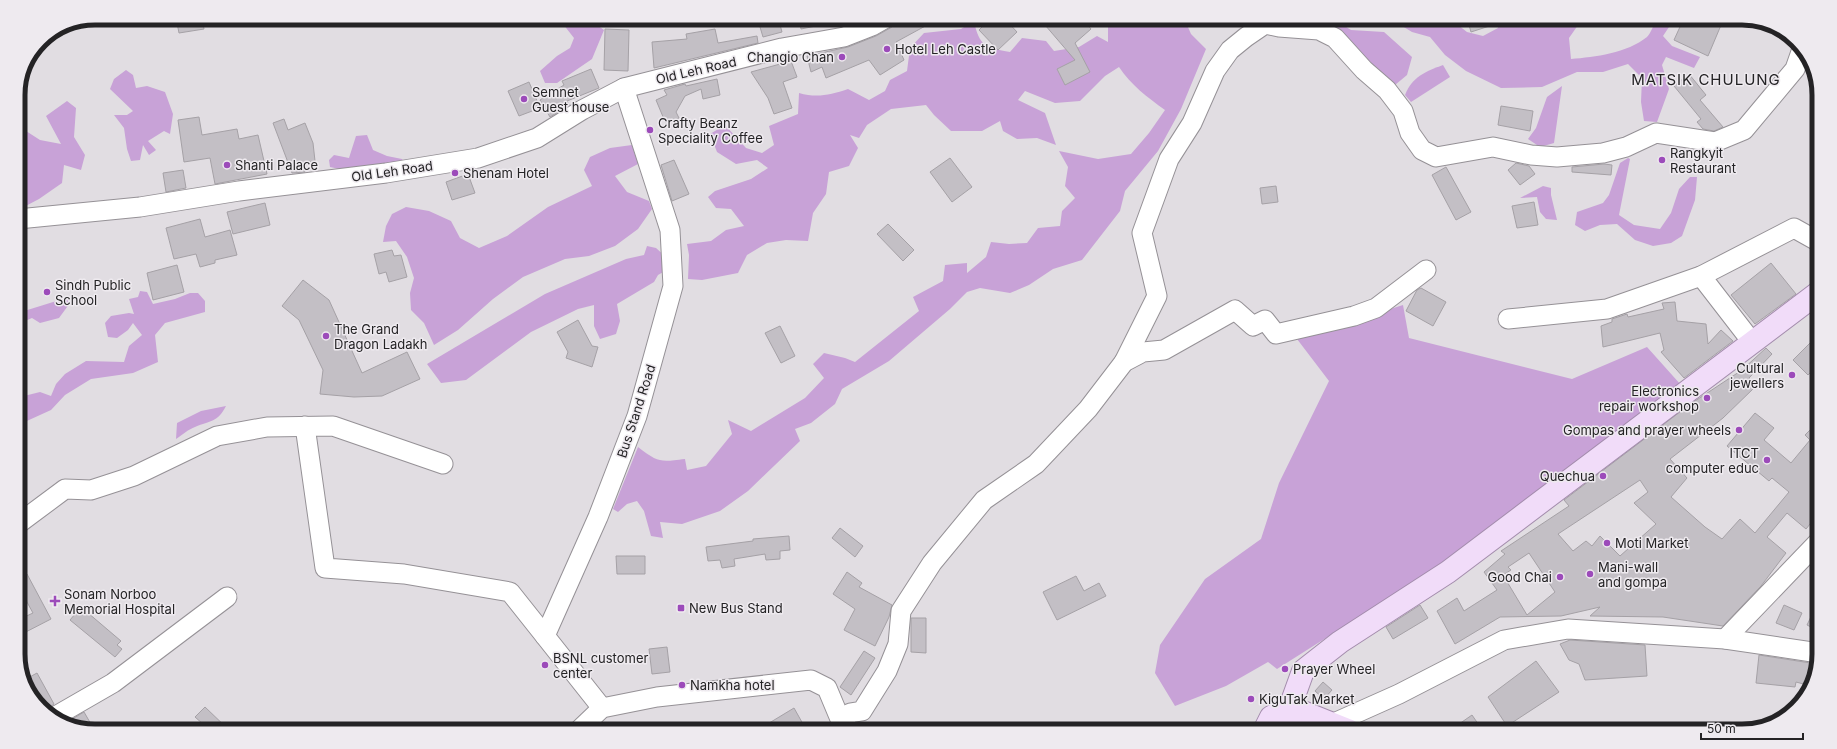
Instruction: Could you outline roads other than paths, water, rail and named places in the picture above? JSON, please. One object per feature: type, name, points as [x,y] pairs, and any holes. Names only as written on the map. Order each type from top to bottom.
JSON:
[{"type":"main road","points":[[1291,724],[1290,706],[1303,671],[1340,642],[1448,572],[1812,297]]},
{"type":"main road","points":[[1290,706],[1335,724]]},
{"type":"main road","points":[[1268,724],[1271,717],[1290,706]]},
{"type":"street","name":"Old Leh Road","points":[[25,218],[140,207],[239,191],[386,173],[478,158],[537,138],[582,110],[624,88],[782,48],[844,37],[874,25]]},
{"type":"street","points":[[844,724],[850,713],[862,711],[888,671],[898,644],[901,611],[936,557],[984,500],[1036,464],[1088,409],[1124,362],[1157,296],[1142,233],[1169,159],[1192,123],[1215,71],[1230,50],[1264,25]]},
{"type":"street","points":[[1270,25],[1319,30],[1335,38],[1364,70],[1387,90],[1403,111],[1410,133],[1422,150],[1436,157],[1493,147],[1531,155],[1558,157],[1602,153],[1626,147],[1656,133],[1715,142],[1744,130],[1795,69],[1800,56]]},
{"type":"street","name":"Bus Stand Road","points":[[545,636],[598,517],[636,416],[673,286],[670,230],[624,88]]},
{"type":"street","points":[[1508,319],[1607,309],[1701,276],[1794,228],[1812,238]]},
{"type":"street","points":[[1124,362],[1144,352],[1164,350],[1236,310],[1253,326],[1265,320],[1276,334],[1354,316],[1376,308],[1426,270]]},
{"type":"street","points":[[1701,276],[1752,342]]},
{"type":"street","points":[[305,426],[325,568],[404,574],[510,592],[602,708]]},
{"type":"street","points":[[25,519],[65,489],[91,490],[134,476],[217,436],[267,427],[333,426],[443,464]]},
{"type":"street","points":[[1725,639],[1812,548]]},
{"type":"street","points":[[59,714],[113,683],[227,597]]},
{"type":"street","points":[[1347,724],[1399,694],[1504,640],[1568,629],[1725,639],[1812,652]]},
{"type":"street","points":[[585,724],[602,708],[657,697],[811,680],[827,688],[842,724]]},
{"type":"place","name":"Hotel Leh Castle","points":[[887,49]]},
{"type":"place","name":"Changio Chan","points":[[842,57]]},
{"type":"place","name":"Semnet Guest house","points":[[524,99]]},
{"type":"place","name":"Crafty Beanz Speciality Coffee","points":[[650,130]]},
{"type":"place","name":"Rangkyit Restaurant","points":[[1662,160]]},
{"type":"place","name":"Shanti Palace","points":[[227,165]]},
{"type":"place","name":"Shenam Hotel","points":[[455,173]]},
{"type":"place","name":"Sindh Public School","points":[[47,292]]},
{"type":"place","name":"The Grand Dragon Ladakh","points":[[326,336]]},
{"type":"place","name":"Cultural jewellers","points":[[1792,375]]},
{"type":"place","name":"Electronics repair workshop","points":[[1707,398]]},
{"type":"place","name":"Gompas and prayer wheels","points":[[1739,430]]},
{"type":"place","name":"ITCT computer educ","points":[[1767,460]]},
{"type":"place","name":"Quechua","points":[[1603,476]]},
{"type":"place","name":"Moti Market","points":[[1607,543]]},
{"type":"place","name":"Mani-wall and gompa","points":[[1590,574]]},
{"type":"place","name":"Good Chai","points":[[1560,577]]},
{"type":"place","name":"Sonam Norboo Memorial Hospital","points":[[55,601]]},
{"type":"place","name":"New Bus Stand","points":[[681,608]]},
{"type":"place","name":"BSNL customer center","points":[[545,665]]},
{"type":"place","name":"Prayer Wheel","points":[[1285,669]]},
{"type":"place","name":"Namkha hotel","points":[[682,685]]},
{"type":"place","name":"KiguTak Market","points":[[1251,699]]},
{"type":"district","name":"MATSIK CHULUNG","points":[[1706,80]]}]
